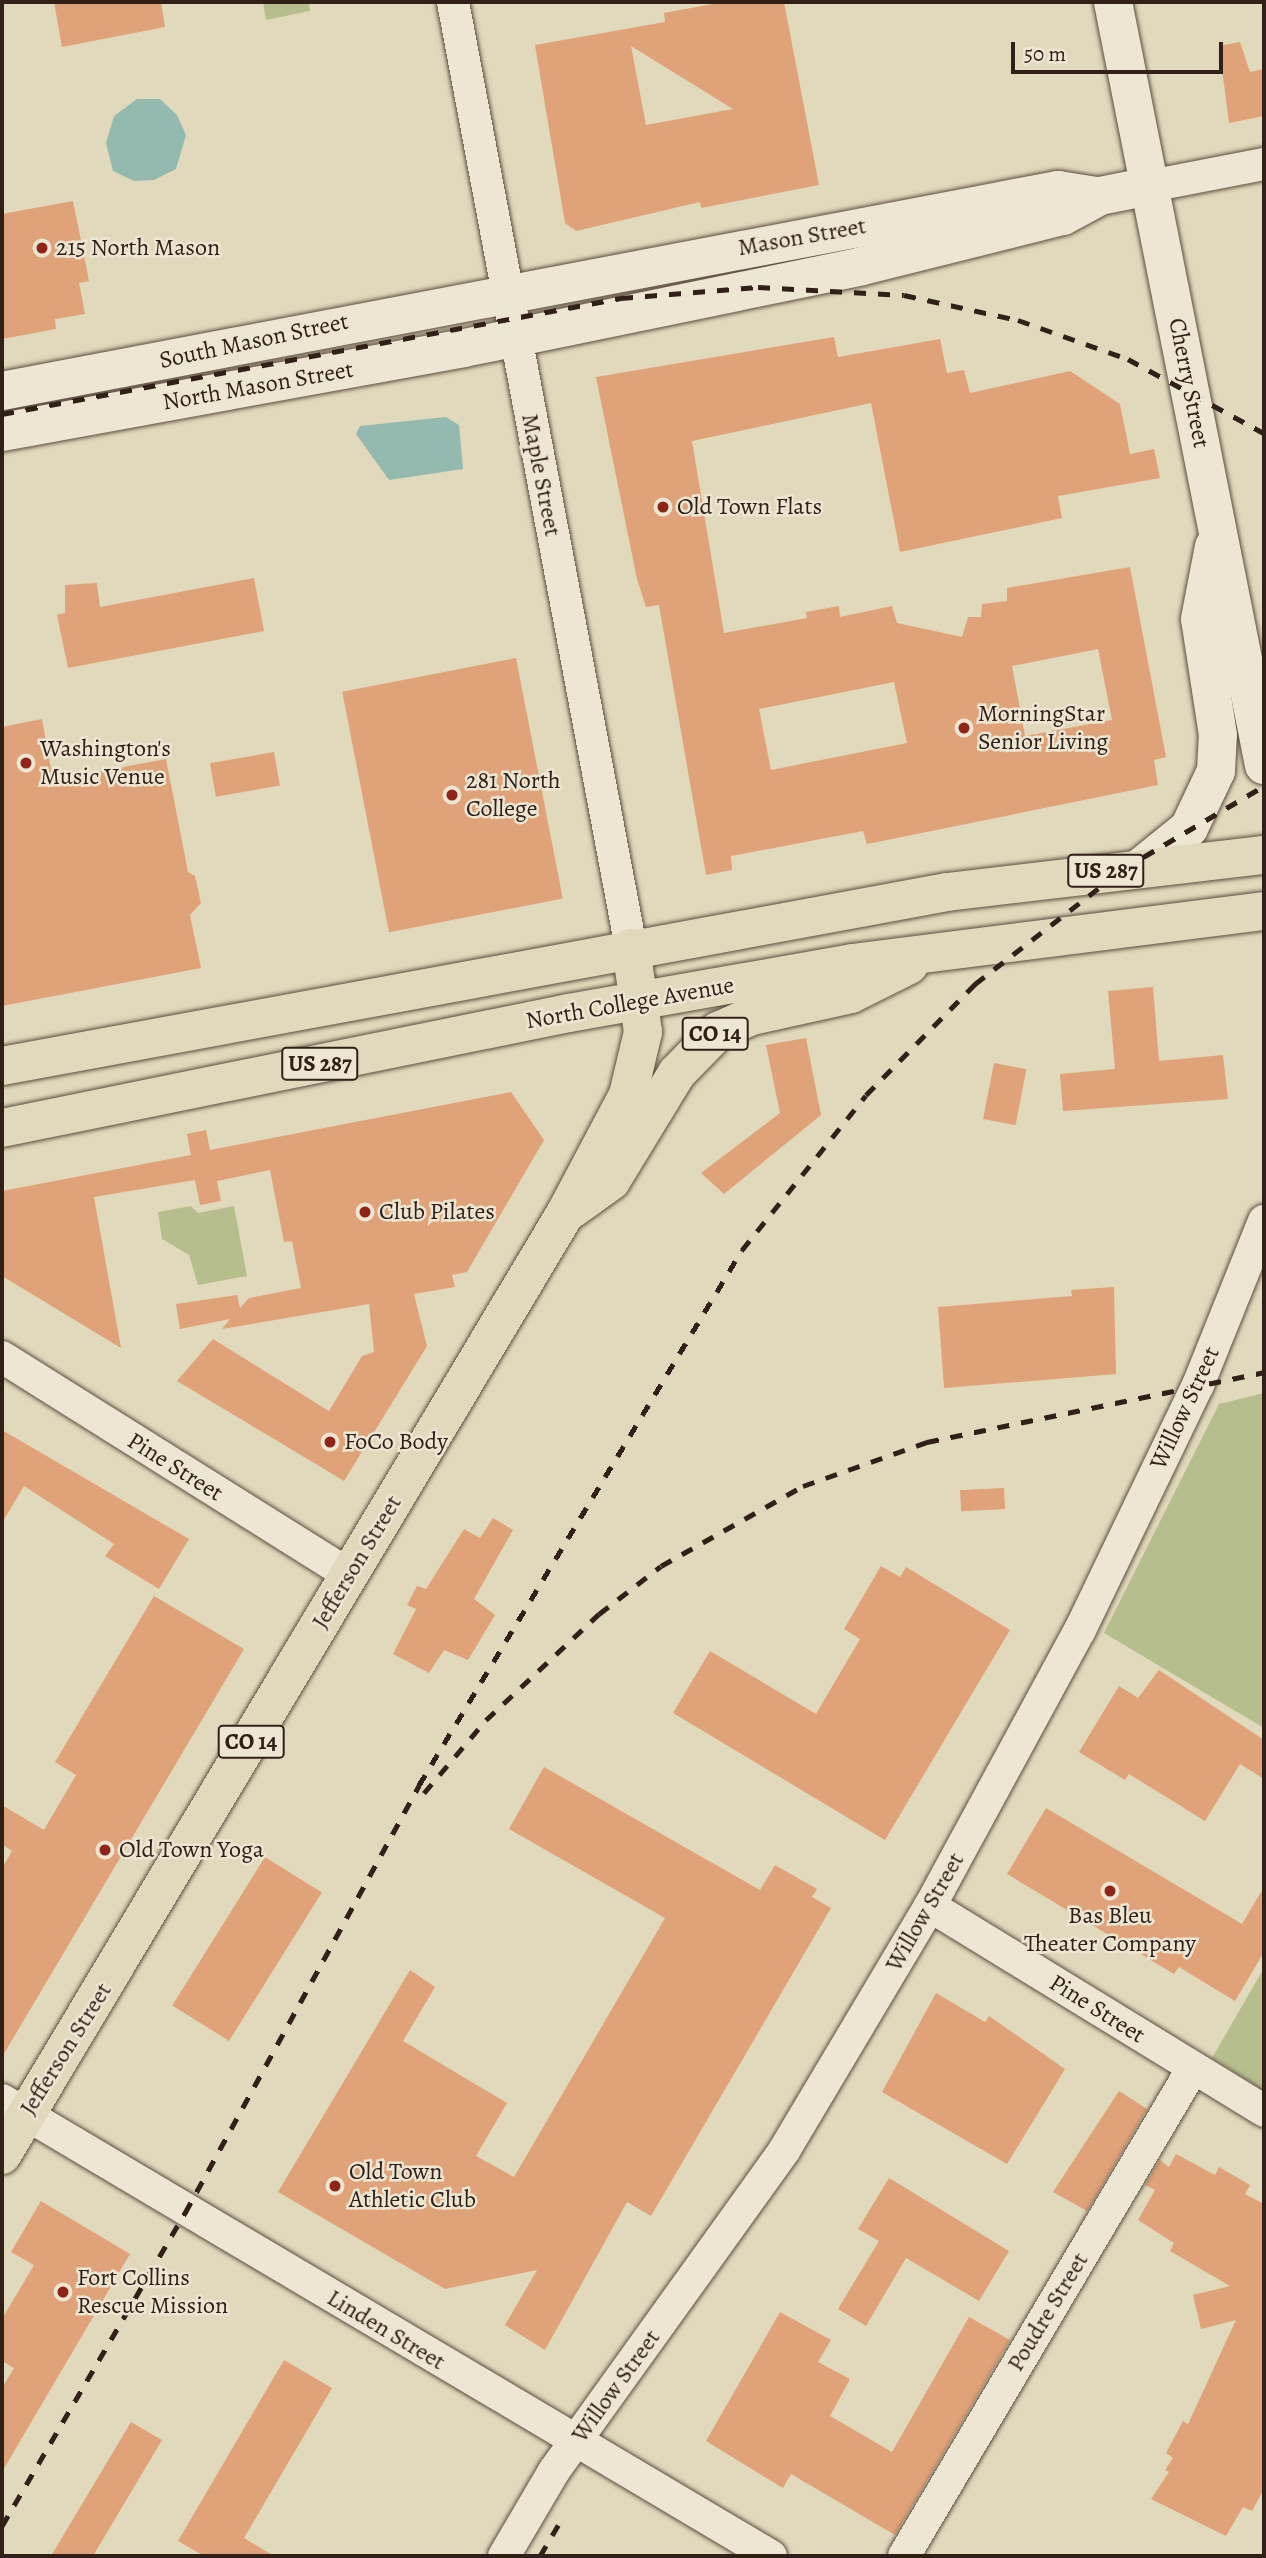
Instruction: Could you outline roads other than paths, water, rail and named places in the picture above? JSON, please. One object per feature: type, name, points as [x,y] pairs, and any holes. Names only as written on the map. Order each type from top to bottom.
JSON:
[{"type":"highway","name":"US 287","points":[[2,1066],[631,948],[947,892],[1140,867],[1264,855]]},
{"type":"highway","name":"North College Avenue","points":[[2,1128],[639,1001],[936,951],[1264,911]]},
{"type":"highway","name":"Jefferson Street","points":[[2,2155],[14,2107],[349,1575],[565,1213],[635,1077],[643,1032],[631,948]]},
{"type":"highway","name":"CO 14","points":[[565,1213],[611,1181],[677,1073],[718,1031],[752,1016],[851,994],[936,951]]},
{"type":"street","name":"Maple Street","points":[[453,2],[631,948]]},
{"type":"street","name":"Cherry Street","points":[[1113,2],[1264,765]]},
{"type":"street","points":[[1150,186],[1264,164]]},
{"type":"street","name":"Mason Street","points":[[514,337],[862,267],[1063,216],[1100,196],[1150,186]]},
{"type":"street","name":"Mason Street","points":[[506,291],[1058,190],[1100,196]]},
{"type":"street","name":"South Mason Street","points":[[2,391],[506,291]]},
{"type":"street","name":"North Mason Street","points":[[2,432],[514,337]]},
{"type":"street","points":[[1140,867],[1189,828],[1216,771],[1218,735],[1200,620],[1217,527]]},
{"type":"street","name":"Willow Street","points":[[503,2556],[576,2441],[785,2149],[930,1906],[1080,1630],[1198,1385],[1264,1221]]},
{"type":"street","name":"Pine Street","points":[[2,1357],[349,1575]]},
{"type":"street","name":"Pine Street","points":[[930,1906],[1264,2111]]},
{"type":"street","name":"Poudre Street","points":[[904,2556],[1193,2068]]},
{"type":"street","name":"Linden Street","points":[[14,2107],[224,2237],[771,2556]]},
{"type":"water","points":[[137,99],[160,99],[177,115],[186,135],[176,169],[154,180],[134,181],[113,171],[106,143],[114,116]]},
{"type":"water","points":[[446,417],[459,425],[463,469],[389,480],[356,434],[360,426]]},
{"type":"railway","points":[[2,414],[621,298],[758,287],[904,295],[1018,320],[1128,359],[1264,433]]},
{"type":"railway","points":[[2,2526],[185,2213],[419,1785],[742,1250],[866,1095],[975,984],[1123,869],[1264,786]]},
{"type":"railway","points":[[424,1793],[486,1720],[599,1614],[661,1566],[803,1486],[927,1442],[1264,1372]]},
{"type":"railway","points":[[540,2556],[563,2517]]},
{"type":"place","name":"215 North Mason","points":[[42,248]]},
{"type":"place","name":"Old Town Flats","points":[[663,507]]},
{"type":"place","name":"MorningStar Senior Living","points":[[964,728]]},
{"type":"place","name":"Washington's Music Venue","points":[[26,763]]},
{"type":"place","name":"281 North College","points":[[452,795]]},
{"type":"place","name":"Club Pilates","points":[[365,1212]]},
{"type":"place","name":"FoCo Body","points":[[330,1442]]},
{"type":"place","name":"Old Town Yoga","points":[[105,1850]]},
{"type":"place","name":"Bas Bleu Theater Company","points":[[1110,1891]]},
{"type":"place","name":"Old Town Athletic Club","points":[[335,2186]]},
{"type":"place","name":"Fort Collins Rescue Mission","points":[[63,2292]]}]
